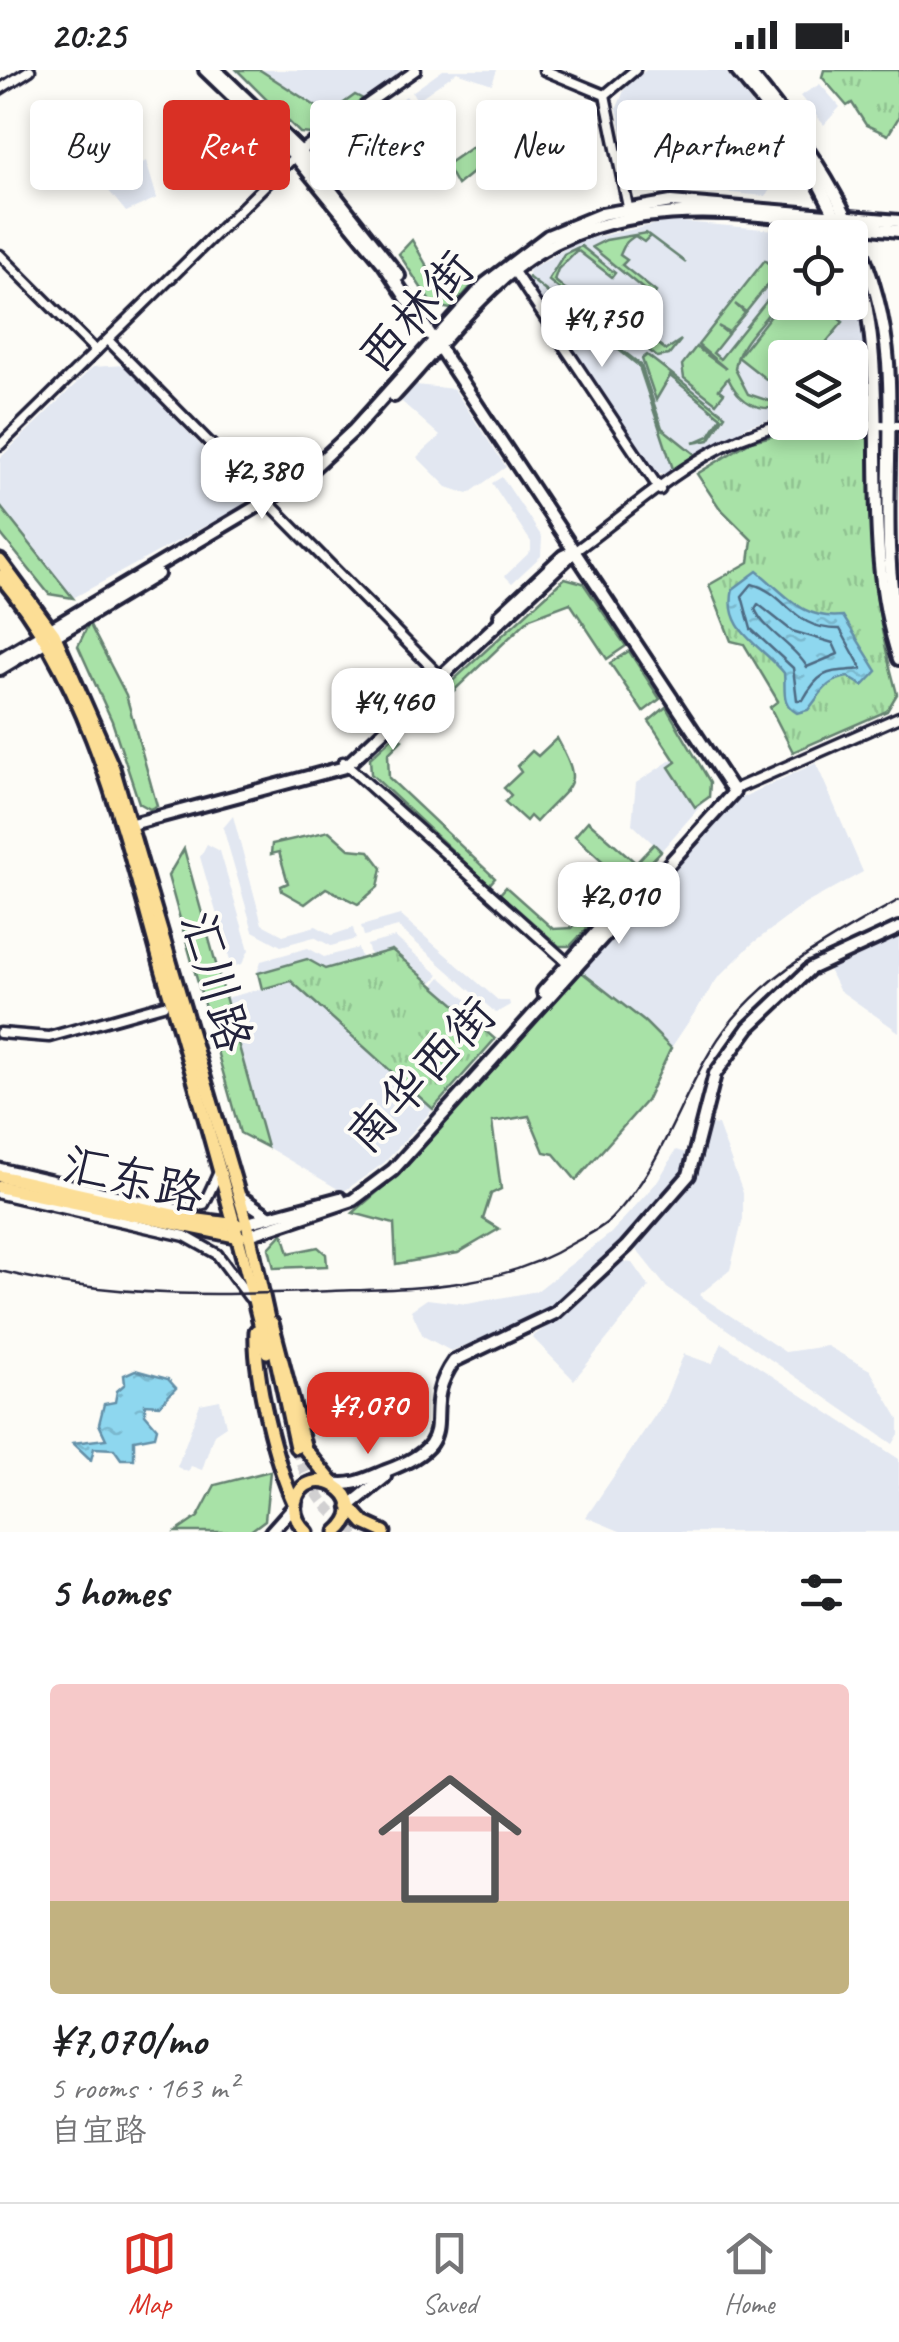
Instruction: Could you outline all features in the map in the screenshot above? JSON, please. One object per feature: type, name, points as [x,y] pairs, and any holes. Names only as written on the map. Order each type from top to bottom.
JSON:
[{"type":"main road","points":[[206,70],[298,153]]},
{"type":"main road","points":[[216,70],[298,153],[388,259],[732,788]]},
{"type":"main road","points":[[736,70],[799,146],[841,220]]},
{"type":"main road","points":[[748,70],[806,142],[842,220]]},
{"type":"main road","name":"西林街","points":[[440,344],[484,284],[524,249],[573,224],[628,207],[671,202],[711,203],[803,220]]},
{"type":"main road","name":"西林街","points":[[48,633],[271,505],[334,460],[513,270],[576,233],[643,215],[710,212],[778,220]]},
{"type":"main road","name":"西林街","points":[[868,226],[899,222]]},
{"type":"main road","name":"西林街","points":[[868,229],[899,231]]},
{"type":"main road","points":[[868,286],[883,326],[890,425],[887,546],[899,632]]},
{"type":"main road","points":[[868,308],[890,425],[880,560],[899,659]]},
{"type":"main road","points":[[131,821],[344,764],[575,551]]},
{"type":"main road","name":"汇川路","points":[[0,561],[48,633],[94,717],[131,821],[239,1196],[252,1301],[263,1320]]},
{"type":"main road","name":"汇川路","points":[[0,576],[48,633],[105,774],[219,1170],[242,1231],[293,1448]]},
{"type":"main road","points":[[0,659],[48,633]]},
{"type":"main road","points":[[0,669],[48,633]]},
{"type":"main road","name":"南华西街","points":[[242,1231],[350,1194],[388,1166],[732,788]]},
{"type":"main road","points":[[349,1506],[431,1448],[443,1376],[454,1361],[555,1313],[672,1200],[689,1175],[715,1074],[749,1026],[810,969],[899,928]]},
{"type":"main road","name":"南华西街","points":[[242,1231],[341,1205],[375,1185],[460,1096],[570,966]]},
{"type":"main road","name":"汇东路","points":[[0,1172],[242,1231]]},
{"type":"main road","name":"汇东路","points":[[0,1190],[242,1231]]},
{"type":"main road","points":[[239,1196],[271,1218]]},
{"type":"main road","points":[[263,1320],[280,1339],[305,1449],[346,1494],[348,1519],[337,1532]]},
{"type":"main road","points":[[263,1320],[263,1386],[296,1518],[307,1532]]},
{"type":"main road","points":[[270,1532],[308,1485],[351,1484],[406,1464]]},
{"type":"main road","points":[[349,1506],[364,1523],[384,1532]]},
{"type":"street","points":[[0,89],[30,70]]},
{"type":"street","points":[[0,445],[298,153],[416,70]]},
{"type":"street","points":[[544,70],[606,95]]},
{"type":"street","points":[[606,95],[635,70]]},
{"type":"street","points":[[606,95],[628,207]]},
{"type":"street","points":[[0,255],[96,351]]},
{"type":"street","points":[[513,270],[660,490]]},
{"type":"street","points":[[108,340],[440,676]]},
{"type":"street","points":[[575,551],[735,439],[768,428]]},
{"type":"street","name":"南华西街","points":[[732,788],[899,717]]},
{"type":"street","points":[[344,764],[570,966]]},
{"type":"street","points":[[0,1033],[50,1037],[164,1006]]},
{"type":"street","points":[[0,1172],[181,1210],[204,1204],[219,1170]]},
{"type":"street","points":[[0,1190],[186,1236],[217,1254],[252,1301]]},
{"type":"shaded area","points":[[234,70],[404,70],[361,100],[310,100],[310,134],[300,133],[290,123],[290,100],[265,100]]},
{"type":"shaded area","points":[[443,70],[497,70],[492,84],[457,72],[417,100],[412,92]]},
{"type":"shaded area","points":[[646,70],[724,70],[749,100],[620,100],[625,88]]},
{"type":"shaded area","points":[[820,84],[840,107],[824,125],[816,115],[816,100],[803,100],[800,96]]},
{"type":"shaded area","points":[[146,161],[157,198],[126,212],[108,190],[143,190]]},
{"type":"shaded area","points":[[708,190],[770,190],[766,196]]},
{"type":"shaded area","points":[[672,221],[768,229],[768,320],[864,320],[867,330],[874,399],[868,405],[868,340],[768,340],[768,420],[747,426],[670,475],[655,472],[527,282],[530,269],[581,240]]},
{"type":"shaded area","points":[[124,365],[245,492],[244,505],[73,598],[0,506],[0,458],[93,367]]},
{"type":"shaded area","points":[[416,385],[454,389],[506,467],[468,494],[447,487],[417,457],[440,436],[401,401]]},
{"type":"shaded area","points":[[502,477],[542,537],[541,556],[512,583],[505,576],[531,551],[531,542],[492,483]]},
{"type":"shaded area","points":[[674,758],[703,803],[661,851],[632,824],[636,783]]},
{"type":"shaded area","points":[[816,763],[863,872],[805,904],[753,943],[717,979],[671,1048],[645,1022],[579,970],[726,805]]},
{"type":"shaded area","points":[[233,816],[262,924],[283,935],[316,926],[332,935],[353,928],[356,939],[331,946],[314,937],[281,946],[253,931],[223,828]]},
{"type":"shaded area","points":[[207,844],[220,851],[249,950],[242,964],[232,967],[200,857]]},
{"type":"shaded area","points":[[400,915],[499,1001],[509,1001],[510,1005],[496,1013],[398,927],[364,936],[361,926]]},
{"type":"shaded area","points":[[899,935],[899,1032],[839,990],[828,968]]},
{"type":"shaded area","points":[[395,937],[439,975],[432,983],[393,949],[370,955],[367,945]]},
{"type":"shaded area","points":[[308,948],[324,957],[358,948],[361,958],[323,969],[307,959],[257,973],[261,961]]},
{"type":"shaded area","points":[[441,977],[491,1021],[487,1031],[434,985]]},
{"type":"shaded area","points":[[291,981],[433,1109],[384,1163],[343,1192],[267,1147],[226,998]]},
{"type":"shaded area","points":[[708,1124],[718,1125],[743,1193],[743,1219],[730,1270],[699,1295],[785,1352],[827,1346],[870,1370],[899,1419],[899,1434],[893,1444],[667,1288],[635,1248],[694,1179]]},
{"type":"shaded area","points":[[676,1150],[688,1154],[678,1185],[556,1303],[537,1316],[451,1351],[423,1336],[411,1310],[427,1299],[467,1304],[537,1291],[611,1233],[658,1181]]},
{"type":"shaded area","points":[[619,1261],[632,1263],[649,1287],[574,1380],[532,1337],[559,1318]]},
{"type":"shaded area","points":[[722,1343],[899,1459],[899,1532],[622,1532],[586,1517],[664,1402],[684,1354],[712,1364]]},
{"type":"shaded area","points":[[220,1400],[226,1426],[214,1434],[202,1470],[191,1466],[188,1472],[177,1467],[200,1404]]},
{"type":"green space","points":[[237,70],[260,70],[310,103],[310,134],[300,133],[290,123],[290,100],[267,100]]},
{"type":"green space","points":[[824,70],[899,70],[899,117],[888,135],[866,125],[852,103],[847,106],[822,77]]},
{"type":"green space","points":[[472,147],[476,153],[476,170],[457,185],[456,183],[456,158]]},
{"type":"green space","points":[[646,233],[650,236],[644,242],[635,236],[629,240],[620,255],[627,260],[622,265],[656,292],[653,297],[592,247],[606,240]]},
{"type":"green space","points":[[412,240],[435,280],[474,283],[451,309],[433,306],[399,254]]},
{"type":"green space","points":[[581,246],[615,273],[612,277],[577,250],[558,269],[554,280],[603,320],[609,313],[608,321],[600,322],[548,280],[564,254]]},
{"type":"green space","points":[[765,260],[768,284],[746,312],[735,304],[745,313],[729,332],[718,326],[728,334],[713,353],[720,359],[768,298],[768,314],[744,344],[735,369],[748,394],[768,401],[768,408],[750,404],[728,378],[719,389],[724,393],[716,403],[684,378],[682,365],[696,347],[726,369],[698,345]]},
{"type":"green space","points":[[528,277],[641,365],[662,428],[697,456],[674,472],[639,366]]},
{"type":"green space","points":[[641,293],[650,300],[647,304],[638,298],[629,309],[631,323],[666,350],[681,340],[669,355],[657,357],[645,347],[647,342],[625,325],[619,326],[617,319]]},
{"type":"green space","points":[[768,319],[843,322],[828,340],[768,340],[768,381],[738,357]]},
{"type":"green space","points":[[647,355],[725,415],[709,440],[693,443],[709,436],[721,417],[670,376],[656,400],[642,359]]},
{"type":"green space","points":[[768,437],[872,442],[874,569],[882,630],[897,694],[887,711],[793,752],[770,707],[778,701],[744,644],[731,641],[709,585],[749,562],[752,540],[719,507],[697,474],[751,441]]},
{"type":"green space","points":[[0,506],[73,598],[49,594],[0,533]]},
{"type":"green space","points":[[565,578],[583,583],[626,646],[607,659],[570,603],[530,618],[440,704],[434,698]]},
{"type":"green space","points":[[89,623],[126,695],[157,806],[150,809],[139,803],[112,721],[78,646]]},
{"type":"green space","points":[[629,651],[660,699],[643,712],[610,663]]},
{"type":"green space","points":[[666,707],[710,782],[709,797],[695,807],[669,767],[676,762],[649,721]]},
{"type":"green space","points":[[396,734],[402,740],[388,754],[389,778],[495,878],[489,885],[371,774],[370,758]]},
{"type":"green space","points":[[557,738],[570,766],[570,783],[536,822],[530,816],[526,821],[505,802],[511,795],[504,788],[521,772],[517,766],[532,751],[538,756]]},
{"type":"green space","points":[[588,821],[636,863],[654,844],[661,851],[570,946],[559,946],[500,894],[506,887],[553,929],[572,928],[622,879],[575,836]]},
{"type":"green space","points":[[329,831],[349,849],[369,851],[382,868],[378,887],[358,904],[326,888],[305,904],[282,891],[281,886],[288,883],[279,852],[271,854],[272,844]]},
{"type":"green space","points":[[184,849],[267,1147],[240,1133],[168,876]]},
{"type":"green space","points":[[392,950],[495,1039],[433,1109],[291,981],[262,989],[258,973],[307,959],[325,969]]},
{"type":"green space","points":[[579,970],[645,1022],[671,1048],[646,1101],[576,1180],[554,1154],[544,1152],[529,1116],[492,1122],[501,1189],[491,1194],[483,1219],[499,1229],[458,1253],[396,1264],[394,1224],[353,1213],[405,1168]]},
{"type":"green space","points":[[283,1233],[289,1253],[318,1247],[326,1254],[327,1266],[274,1268],[269,1248]]},
{"type":"green space","points":[[270,1471],[265,1520],[249,1532],[176,1532],[198,1517],[215,1485]]},
{"type":"water","points":[[757,571],[806,610],[843,616],[877,671],[863,686],[848,677],[840,679],[824,689],[808,710],[797,713],[788,705],[784,673],[739,627],[731,604],[733,589]]},
{"type":"water","points":[[135,1370],[168,1379],[176,1388],[160,1405],[145,1404],[145,1414],[157,1428],[155,1436],[134,1440],[134,1459],[121,1459],[114,1449],[94,1448],[91,1460],[73,1443],[106,1439],[99,1424],[104,1404],[115,1402],[117,1391],[125,1384],[124,1375]]},
{"type":"tunnel","points":[[296,1447],[319,1496],[336,1516],[359,1532]]},
{"type":"railway","points":[[0,1271],[124,1291],[248,1294],[457,1283],[487,1278],[545,1258],[603,1226],[631,1196],[716,1042],[750,1000],[811,952],[899,900]]}]
